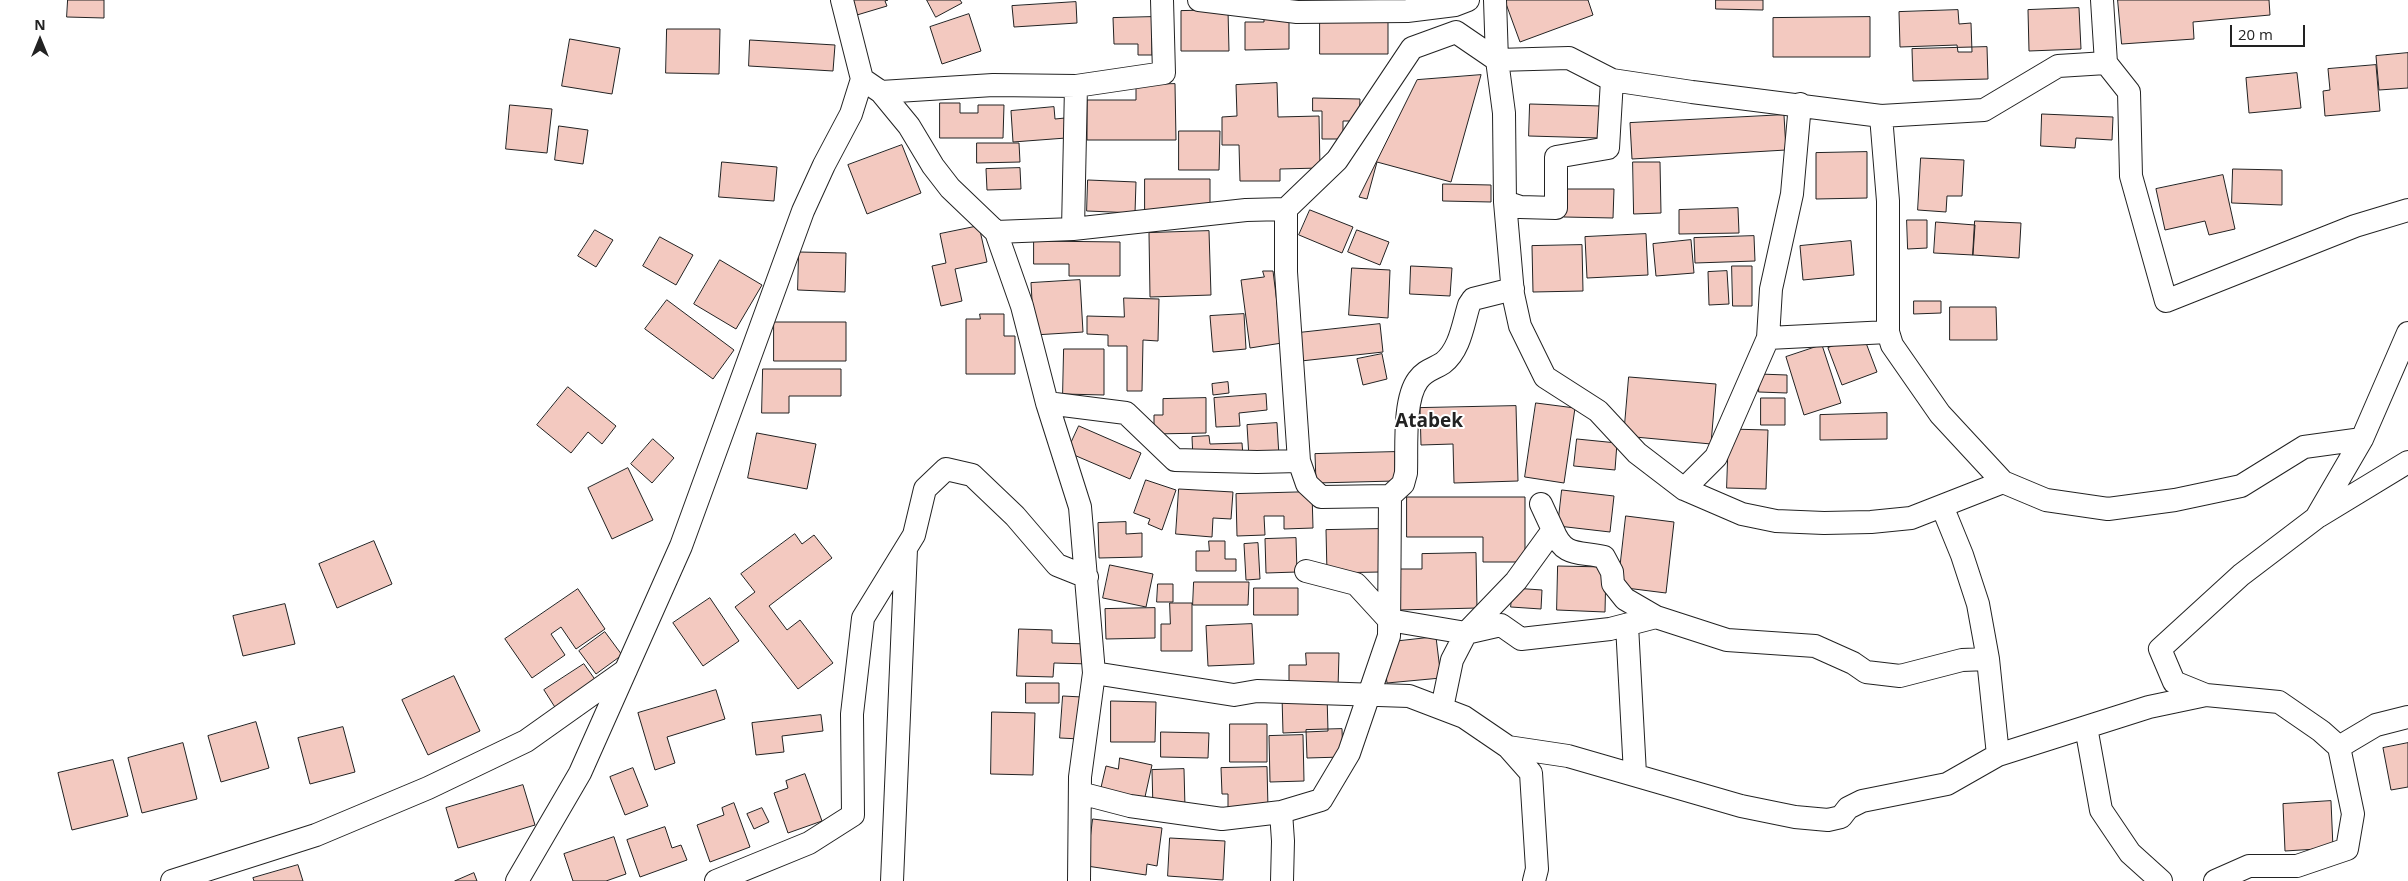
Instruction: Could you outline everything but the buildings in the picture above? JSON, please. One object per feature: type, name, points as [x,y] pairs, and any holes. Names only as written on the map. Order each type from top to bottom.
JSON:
[{"type":"street","points":[[518,881],[580,773],[681,546],[803,211],[824,165],[851,114],[862,79],[842,0]]},
{"type":"street","points":[[881,92],[993,84],[1076,86],[1164,73],[1162,0]]},
{"type":"street","points":[[1199,0],[1297,12],[1407,11],[1462,3]]},
{"type":"street","points":[[1495,0],[1497,60],[1504,113],[1505,202],[1513,289],[1520,326],[1545,376],[1598,411],[1637,453],[1684,489],[1742,514],[1776,521],[1871,522],[1911,518],[2003,482]]},
{"type":"street","points":[[2102,0],[2106,63],[2128,92],[2131,176],[2166,301],[2355,226],[2408,210]]},
{"type":"street","points":[[996,232],[1073,229],[1246,210],[1286,209],[1336,160],[1412,48],[1462,3]]},
{"type":"street","points":[[1412,48],[1456,32],[1497,60],[1569,58],[1612,80],[1881,116],[1984,110],[2058,66],[2106,63]]},
{"type":"street","points":[[862,79],[881,92],[909,126],[933,166],[950,188],[996,232],[1022,306],[1047,403],[1080,507],[1094,674],[1080,776],[1079,881]]},
{"type":"street","points":[[1505,202],[1520,207],[1556,208],[1556,157],[1608,148],[1612,80]]},
{"type":"street","points":[[1073,229],[1076,86]]},
{"type":"street","points":[[1684,489],[1716,457],[1768,338],[1771,289],[1792,194],[1800,104]]},
{"type":"street","points":[[1881,116],[1888,200],[1888,332],[1892,345],[1940,414],[2003,482],[2046,500],[2108,510],[2241,486],[2304,447],[2362,439]]},
{"type":"street","points":[[1286,209],[1286,272],[1299,461],[1307,484],[1321,498],[1390,496],[1403,484],[1406,473],[1410,404],[1417,381],[1426,371],[1442,364],[1452,355],[1469,305],[1473,299],[1513,289]]},
{"type":"street","points":[[1768,338],[1888,332]]},
{"type":"street","points":[[2316,518],[2362,439],[2408,333]]},
{"type":"street","points":[[1047,403],[1126,413],[1175,460],[1299,461]]},
{"type":"street","points":[[2215,881],[2249,866],[2297,866],[2347,849],[2353,814],[2339,747],[2321,731],[2279,702],[2206,695],[2174,682],[2160,649],[2241,575],[2316,518],[2408,462]]},
{"type":"street","points":[[716,881],[809,843],[853,816],[852,714],[863,618],[914,535],[925,489],[946,469],[972,476],[1015,516],[1056,565],[1087,576]]},
{"type":"street","points":[[1080,793],[1130,806],[1222,819],[1281,812],[1321,800],[1350,752],[1389,636],[1390,496]]},
{"type":"street","points":[[1541,504],[1558,543],[1572,553],[1604,557],[1612,572],[1613,584],[1625,599],[1656,617],[1727,640],[1815,646],[1852,663],[1866,672],[1900,676],[1962,660],[1988,659]]},
{"type":"street","points":[[1942,506],[1962,555],[1978,604],[1988,659],[1998,755]]},
{"type":"street","points":[[1442,708],[1452,660],[1466,633],[1516,581],[1553,530]]},
{"type":"street","points":[[892,881],[906,548]]},
{"type":"street","points":[[1306,571],[1356,584],[1389,620],[1466,633],[1501,625],[1522,639],[1610,629],[1656,617]]},
{"type":"street","points":[[1626,625],[1635,774]]},
{"type":"street","points":[[172,881],[316,835],[428,788],[526,740],[626,670]]},
{"type":"street","points":[[1094,674],[1234,695],[1257,691],[1410,696],[1464,716],[1508,747],[1531,773],[1537,869],[1534,881]]},
{"type":"street","points":[[1508,747],[1568,756],[1741,806],[1795,817],[1828,820],[1841,817],[1848,808],[1862,801],[1947,784],[1998,755],[2149,707],[2206,695]]},
{"type":"street","points":[[2339,747],[2376,725],[2408,717]]},
{"type":"street","points":[[2086,727],[2101,810],[2130,853],[2161,881]]},
{"type":"street","points":[[1281,812],[1283,841],[1282,881]]},
{"type":"district","name":"Atabek","points":[[1429,422]]}]
